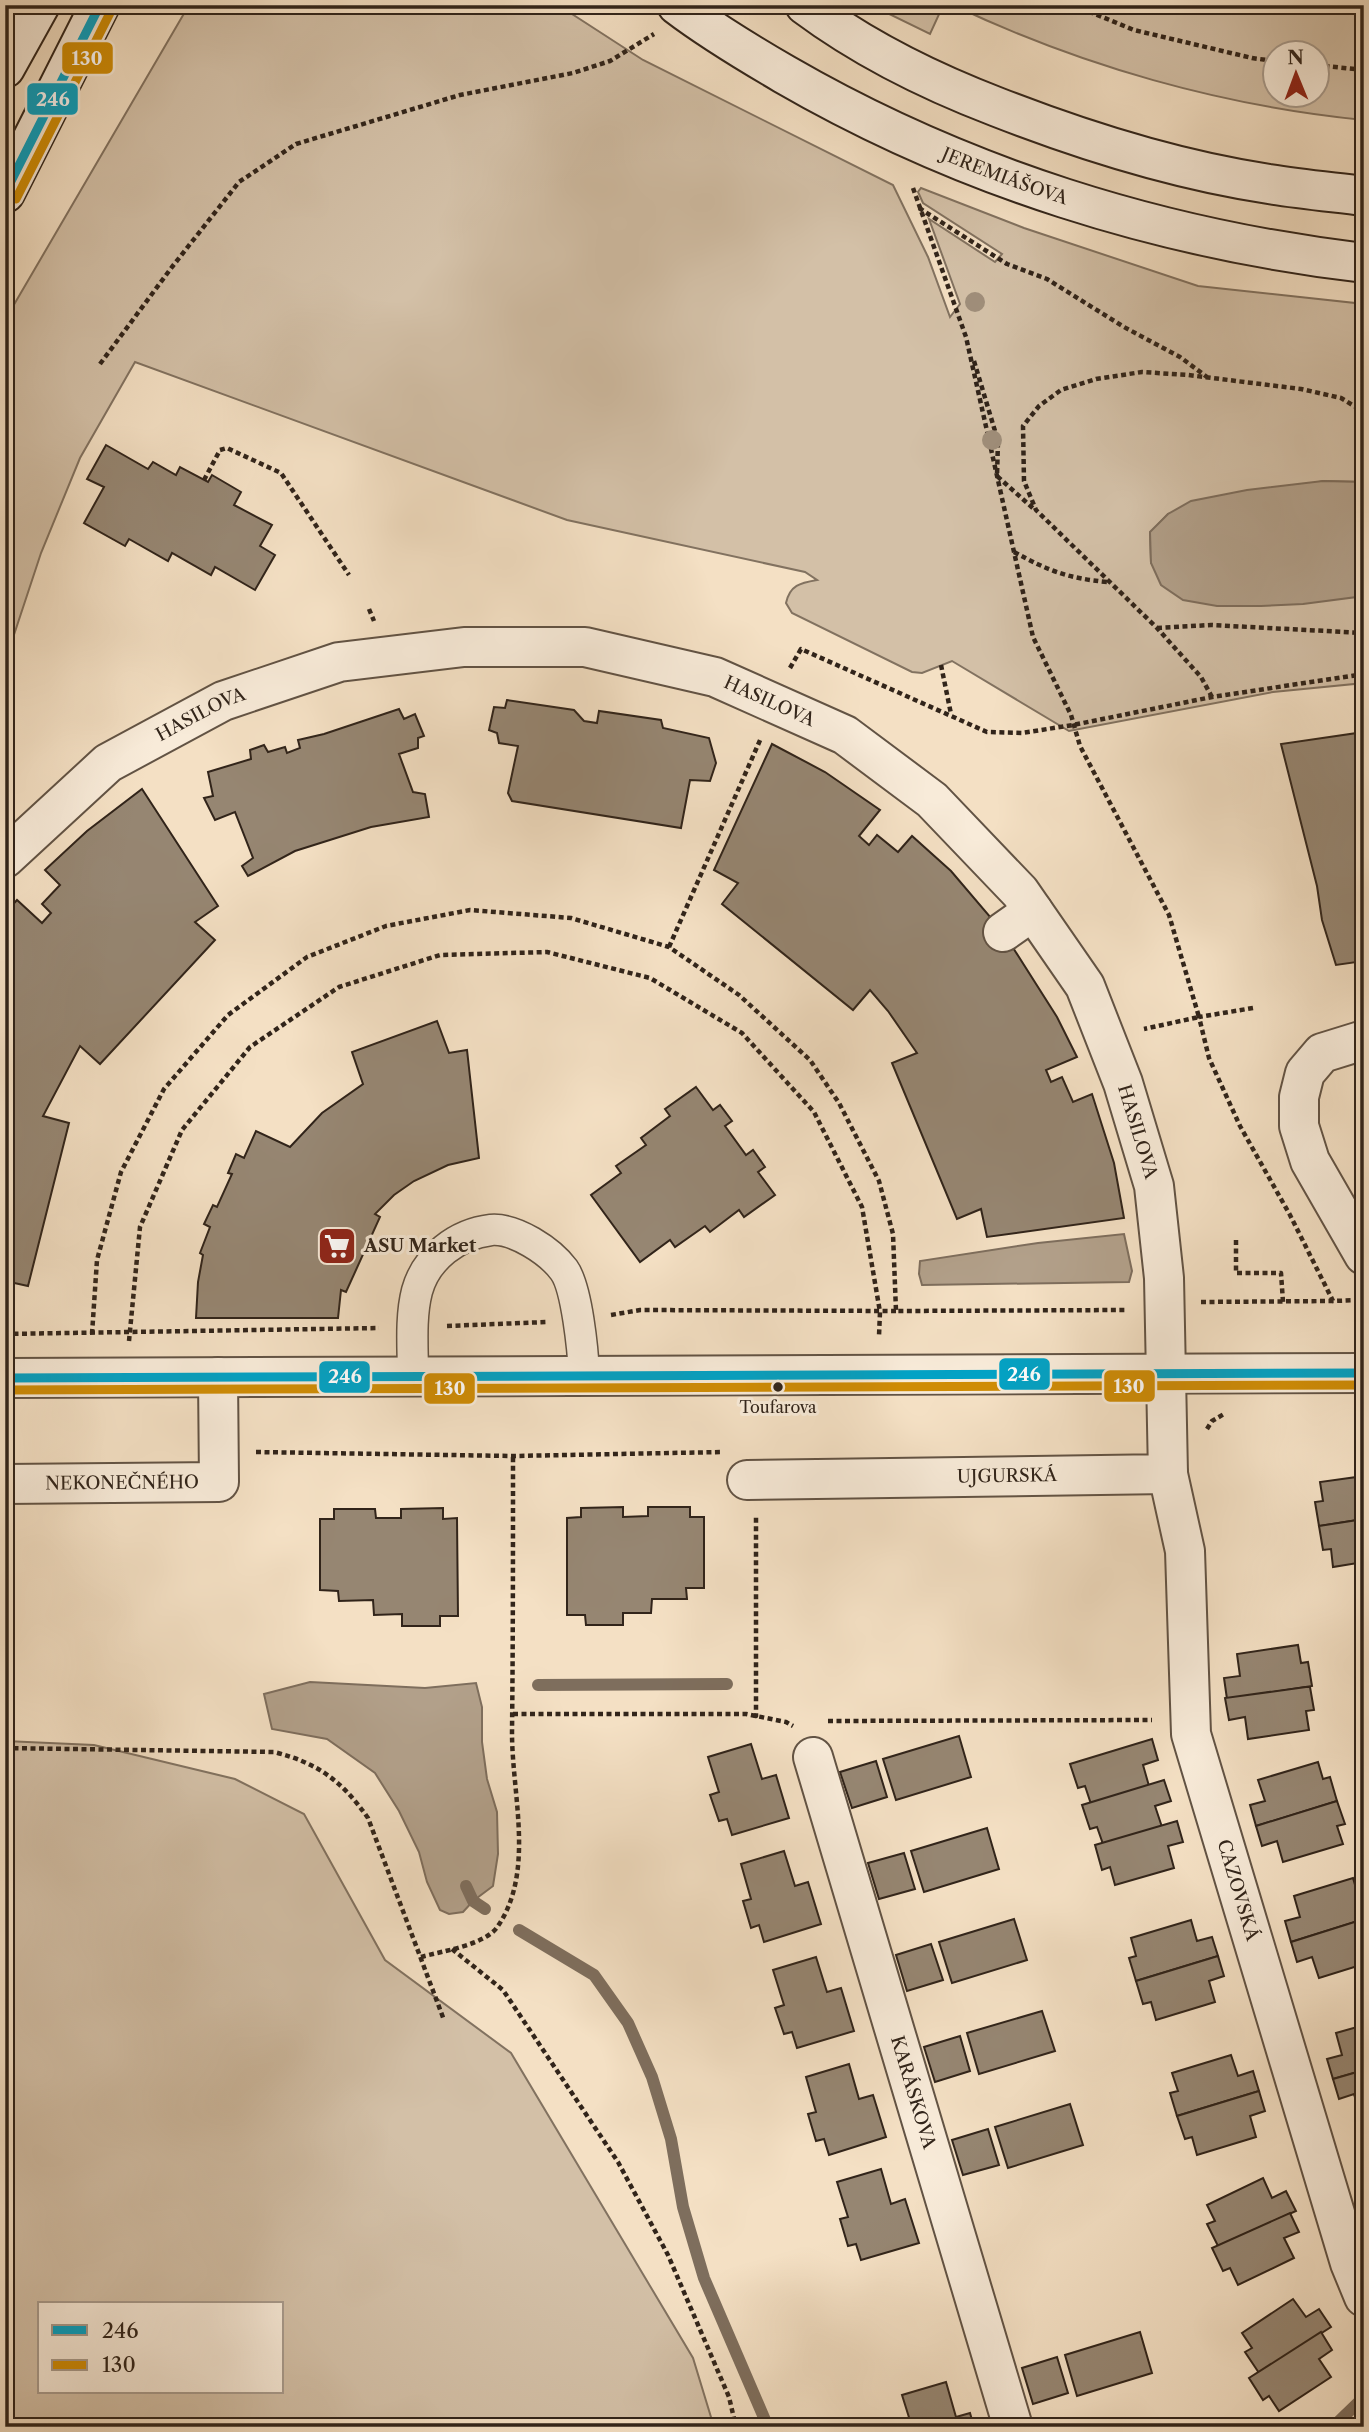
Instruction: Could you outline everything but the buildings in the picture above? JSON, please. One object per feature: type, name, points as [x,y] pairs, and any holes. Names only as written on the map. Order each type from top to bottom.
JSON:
[{"type":"street","points":[[5,22],[12,5]]},
{"type":"street","points":[[5,68],[40,5]]},
{"type":"street","points":[[5,193],[100,5]]},
{"type":"street","name":"JEREMIÁŠOVA","points":[[682,9],[822,96],[898,133],[1005,179],[1156,226],[1313,257],[1364,263]]},
{"type":"street","points":[[816,10],[875,51],[935,83],[1098,144],[1267,184],[1364,195]]},
{"type":"street","name":"HASILOVA","points":[[5,858],[108,763],[223,701],[339,662],[464,647],[585,647],[715,677],[769,717],[845,735],[932,800],[1020,892],[1085,986],[1123,1083],[1154,1186],[1164,1278],[1166,1373]]},
{"type":"street","points":[[1003,932],[1033,911]]},
{"type":"street","points":[[1364,1040],[1322,1053],[1306,1073],[1298,1097],[1299,1126],[1310,1161],[1364,1255]]},
{"type":"street","points":[[414,1377],[413,1328],[417,1292],[424,1276],[440,1251],[465,1237],[493,1230],[522,1238],[543,1249],[565,1272],[575,1302],[584,1375]]},
{"type":"street","points":[[1166,1373],[1168,1474]]},
{"type":"street","points":[[5,1378],[1364,1373]]},
{"type":"street","name":"NEKONEČNÉHO","points":[[5,1484],[219,1482],[218,1377]]},
{"type":"street","name":"UJGURSKÁ","points":[[751,1480],[1168,1474]]},
{"type":"street","name":"CAZOVSKÁ","points":[[1168,1474],[1185,1550],[1191,1720],[1195,1747],[1342,2236],[1364,2297]]},
{"type":"street","name":"KARÁSKOVA","points":[[813,1757],[1013,2427]]},
{"type":"path","points":[[1073,5],[1134,30],[1260,59]]},
{"type":"path","points":[[100,364],[239,182],[296,144],[460,95],[573,73],[610,61],[682,9]]},
{"type":"path","points":[[1330,66],[1364,70]]},
{"type":"path","points":[[913,188],[992,415],[998,440],[997,476]]},
{"type":"path","points":[[918,208],[1007,264],[1047,279],[1124,327],[1180,357],[1209,379]]},
{"type":"path","points":[[966,337],[1034,637],[1071,715],[1080,746],[1169,915],[1209,1058],[1240,1126],[1290,1215],[1333,1301],[1358,1300]]},
{"type":"path","points":[[1036,510],[1024,481],[1023,426],[1039,406],[1060,390],[1096,379],[1142,372],[1301,389],[1341,398],[1364,412]]},
{"type":"path","points":[[204,480],[220,450],[227,448],[281,473],[349,575]]},
{"type":"path","points":[[997,476],[1036,510],[1157,628],[1201,677],[1212,697]]},
{"type":"path","points":[[1014,552],[1071,578],[1108,582]]},
{"type":"path","points":[[1157,628],[1211,625],[1364,633]]},
{"type":"path","points":[[669,947],[793,660],[802,649],[987,732],[1022,733],[1212,697],[1364,674]]},
{"type":"path","points":[[941,665],[952,715]]},
{"type":"path","points":[[92,1334],[97,1260],[121,1172],[164,1089],[228,1015],[307,957],[386,926],[470,910],[571,918],[669,947],[739,995],[810,1060],[839,1103],[879,1181],[892,1234],[896,1311]]},
{"type":"path","points":[[132,1377],[128,1333],[140,1227],[182,1130],[250,1047],[339,988],[440,955],[547,951],[650,978],[742,1033],[814,1112],[862,1207],[880,1312],[877,1375]]},
{"type":"path","points":[[1105,1037],[1252,1008]]},
{"type":"path","points":[[1236,1240],[1236,1273],[1281,1273],[1283,1302]]},
{"type":"path","points":[[5,1334],[413,1328],[577,1321],[640,1310],[1134,1310]]},
{"type":"path","points":[[255,1452],[513,1456],[679,1452]]},
{"type":"path","points":[[421,1957],[484,1939],[492,1934],[512,1899],[519,1840],[513,1714],[513,1456]]},
{"type":"path","points":[[751,1480],[757,1716]]},
{"type":"path","points":[[513,1714],[757,1716],[800,1722]]},
{"type":"path","points":[[828,1721],[1191,1720]]},
{"type":"path","points":[[786,1722],[807,1734],[813,1757]]},
{"type":"path","points":[[5,1748],[274,1752],[316,1767],[337,1781],[354,1798],[368,1818],[444,2020]]},
{"type":"path","points":[[452,1949],[503,1990],[618,2162],[668,2255],[729,2397],[736,2427]]},
{"type":"shaded area","points":[[189,5],[558,5],[643,60],[893,185],[928,257],[950,317],[960,304],[929,219],[995,262],[1002,254],[923,203],[918,192],[921,188],[1024,228],[1198,286],[1364,304],[1364,482],[1323,481],[1168,514],[1150,533],[1151,563],[1364,596],[1364,683],[1273,692],[1069,731],[952,661],[922,673],[912,672],[792,613],[786,603],[790,592],[801,584],[817,580],[805,572],[567,520],[135,362],[80,458],[41,553],[5,662],[5,320]]},
{"type":"shaded area","points":[[883,5],[931,5],[941,10],[930,34],[881,10]]},
{"type":"shaded area","points":[[953,5],[1364,5],[1364,120],[1276,108],[1330,108],[1330,38],[1260,38],[1260,105],[1153,80],[1051,47]]},
{"type":"shaded area","points":[[1323,481],[1364,482],[1364,596],[1303,604],[1217,606],[1183,600],[1161,585],[1151,563],[1150,532],[1168,514],[1191,501],[1247,490]]},
{"type":"shaded area","points":[[1124,1234],[1132,1271],[1129,1282],[922,1285],[919,1274],[920,1261],[1038,1243]]},
{"type":"shaded area","points":[[310,1682],[425,1688],[476,1683],[482,1707],[482,1742],[487,1779],[497,1812],[498,1854],[493,1886],[463,1912],[449,1914],[440,1910],[427,1882],[419,1852],[399,1811],[375,1773],[327,1739],[272,1729],[264,1694]]},
{"type":"shaded area","points":[[5,1741],[94,1745],[235,1779],[304,1814],[385,1960],[511,2053],[693,2358],[714,2427],[5,2427]]},
{"type":"waterway","points":[[538,1685],[727,1684]]},
{"type":"waterway","points":[[466,1886],[473,1901],[485,1909]]},
{"type":"waterway","points":[[519,1930],[594,1975],[628,2023],[652,2077],[671,2139],[683,2207],[704,2278],[768,2427]]},
{"type":"waterway","points":[[1333,2427],[1364,2397]]},
{"type":"transit line","name":"246","points":[[5,193],[100,5]]},
{"type":"transit line","name":"130","points":[[16,199],[111,11]]},
{"type":"transit line","name":"246","points":[[5,1378],[1364,1373]]},
{"type":"transit line","name":"130","points":[[5,1390],[1364,1385]]},
{"type":"place","name":"ASU Market","points":[[337,1246]]},
{"type":"place","name":"Toufarova","points":[[778,1387]]}]
